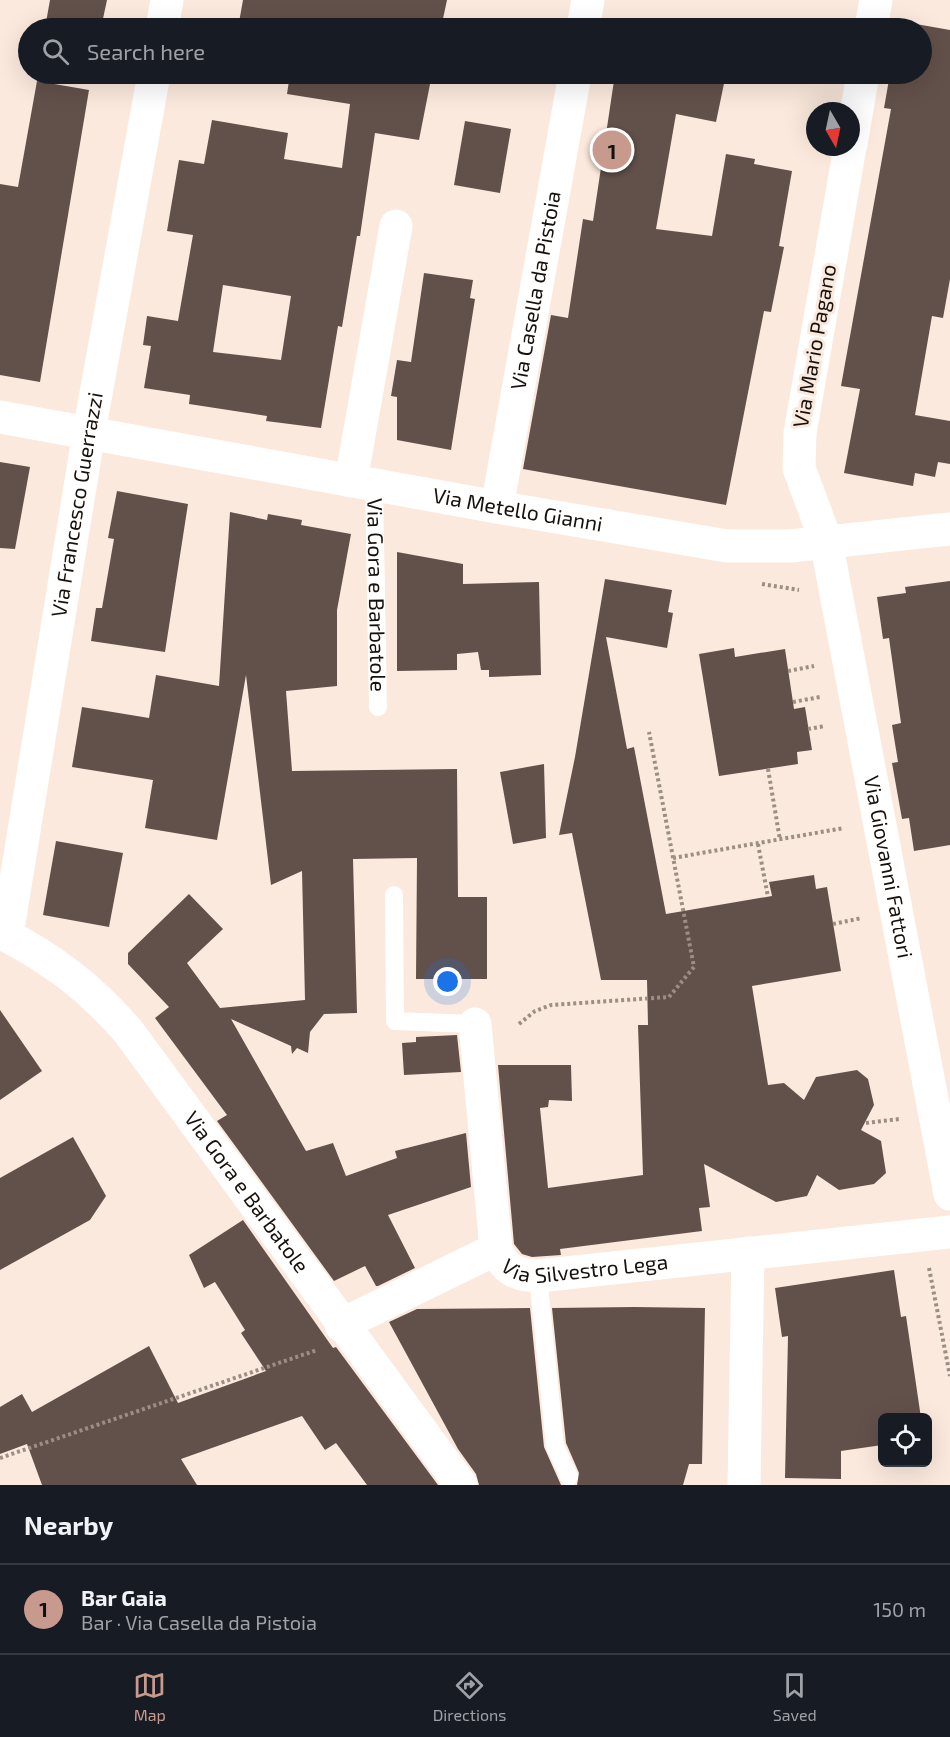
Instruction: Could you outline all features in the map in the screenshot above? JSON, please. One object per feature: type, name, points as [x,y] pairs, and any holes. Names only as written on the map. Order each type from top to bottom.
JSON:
[{"type":"street","points":[[164,18],[167,0]]},
{"type":"street","points":[[585,18],[588,0]]},
{"type":"street","points":[[873,18],[876,0]]},
{"type":"street","name":"Via Francesco Guerrazzi","points":[[3,934],[89,432],[152,84]]},
{"type":"street","name":"Via Casella da Pistoia","points":[[497,507],[573,84]]},
{"type":"street","name":"Via Mario Pagano","points":[[858,102],[861,84]]},
{"type":"street","name":"Via Mario Pagano","points":[[826,541],[803,483],[798,452],[849,156]]},
{"type":"street","points":[[362,482],[396,226]]},
{"type":"street","name":"Via Metello Gianni","points":[[0,417],[727,546],[762,548],[950,529]]},
{"type":"street","name":"Via Giovanni Fattori","points":[[826,541],[950,1194]]},
{"type":"street","name":"Via Gora e Barbatole","points":[[3,934],[60,967],[114,1015],[128,1031],[461,1485]]},
{"type":"street","points":[[474,1024],[496,1249]]},
{"type":"street","name":"Via Silvestro Lega","points":[[348,1333],[496,1249],[503,1265],[514,1272],[538,1276],[950,1232]]},
{"type":"street","points":[[744,1485],[748,1253]]},
{"type":"lane","name":"Via Gora e Barbatole","points":[[362,482],[378,708]]},
{"type":"lane","points":[[394,894],[395,1022],[474,1024]]},
{"type":"lane","points":[[538,1276],[555,1446],[569,1477]]},
{"type":"path","points":[[753,582],[807,592]]},
{"type":"path","points":[[788,671],[821,665]]},
{"type":"path","points":[[793,702],[827,696]]},
{"type":"path","points":[[808,729],[832,725]]},
{"type":"path","points":[[519,1024],[535,1011],[551,1005],[669,997],[694,967],[649,732]]},
{"type":"path","points":[[768,769],[780,840]]},
{"type":"path","points":[[673,858],[851,826]]},
{"type":"path","points":[[758,844],[768,897]]},
{"type":"path","points":[[833,924],[868,917]]},
{"type":"path","points":[[866,1123],[905,1118]]},
{"type":"path","points":[[912,1236],[915,1254],[928,1260],[950,1376]]},
{"type":"path","points":[[0,1458],[338,1343],[348,1333]]},
{"type":"building","points":[[50,0],[107,0],[103,18],[47,18]]},
{"type":"building","points":[[243,0],[447,0],[443,18],[240,18]]},
{"type":"building","points":[[932,27],[950,30],[950,279],[943,318],[932,316],[915,415],[950,421],[950,464],[938,462],[935,477],[915,473],[913,486],[844,473],[860,389],[841,386],[891,109],[884,108],[888,84],[932,84]]},
{"type":"building","points":[[36,84],[54,84],[89,90],[40,382],[0,375],[0,184],[18,187]]},
{"type":"building","points":[[288,84],[430,84],[419,140],[375,133],[360,236],[357,236],[342,327],[338,326],[321,428],[266,421],[267,416],[189,404],[190,395],[144,388],[151,346],[143,345],[147,316],[178,321],[193,235],[167,231],[179,160],[204,164],[212,120],[288,133],[284,159],[342,168],[350,104],[287,94]],"holes":[[[223,285],[291,296],[281,360],[213,352]]]},
{"type":"building","points":[[614,84],[724,84],[716,122],[676,114],[656,229],[712,236],[726,154],[755,159],[754,164],[792,171],[779,246],[784,247],[771,312],[764,311],[726,505],[523,469],[551,315],[568,318],[583,219],[593,221]]},
{"type":"building","points":[[465,121],[511,129],[500,193],[454,185]]},
{"type":"building","points":[[424,273],[473,280],[470,298],[475,299],[451,450],[397,440],[397,397],[391,396],[397,360],[411,362]]},
{"type":"building","points":[[0,462],[30,467],[15,549],[0,548]]},
{"type":"building","points":[[117,491],[188,504],[165,652],[91,641],[96,608],[102,608],[114,539],[108,538]]},
{"type":"building","points":[[230,512],[267,520],[268,514],[302,520],[301,525],[351,534],[337,610],[337,686],[286,691],[292,771],[457,769],[458,897],[487,897],[487,979],[416,979],[417,858],[353,859],[357,1013],[324,1014],[310,1032],[308,1053],[297,1048],[292,1054],[291,1046],[231,1019],[306,1151],[333,1143],[346,1176],[397,1158],[395,1151],[466,1133],[471,1187],[388,1215],[415,1268],[378,1286],[365,1266],[334,1281],[217,1121],[227,1115],[155,1018],[169,1007],[128,964],[128,953],[189,894],[223,929],[187,963],[220,1008],[305,1000],[302,871],[271,885],[246,675],[217,840],[145,828],[153,780],[72,767],[82,707],[149,718],[156,675],[219,686]]},
{"type":"building","points":[[397,552],[463,564],[463,584],[539,582],[541,675],[489,677],[489,670],[481,670],[478,652],[457,654],[457,670],[397,671]]},
{"type":"building","points":[[605,579],[672,590],[668,612],[673,613],[667,648],[606,637],[627,749],[634,747],[666,914],[772,896],[769,882],[814,875],[816,889],[827,887],[841,971],[752,986],[768,1085],[784,1083],[804,1100],[816,1077],[857,1070],[868,1079],[874,1105],[861,1130],[881,1141],[886,1173],[874,1184],[839,1190],[817,1175],[807,1196],[776,1202],[704,1164],[710,1207],[699,1208],[702,1231],[560,1249],[561,1255],[532,1257],[522,1254],[514,1244],[498,1065],[571,1065],[572,1101],[549,1100],[548,1107],[540,1108],[548,1188],[643,1175],[638,1025],[648,1025],[647,980],[601,980],[572,833],[559,835],[575,757]]},
{"type":"building","points":[[950,581],[950,845],[914,851],[909,818],[902,819],[892,763],[898,762],[892,725],[901,723],[889,638],[883,639],[877,597],[906,593],[905,587]]},
{"type":"building","points":[[734,648],[735,657],[785,649],[794,709],[805,707],[812,750],[797,752],[798,764],[719,776],[699,654]]},
{"type":"building","points":[[544,764],[546,838],[513,844],[500,772]]},
{"type":"building","points":[[56,841],[123,853],[109,927],[43,915]]},
{"type":"building","points":[[0,1010],[42,1071],[0,1100]]},
{"type":"building","points":[[457,1035],[461,1072],[404,1075],[402,1043],[416,1042],[416,1037]]},
{"type":"building","points":[[73,1137],[106,1196],[90,1220],[0,1270],[0,1178]]},
{"type":"building","points":[[243,1220],[333,1348],[336,1347],[438,1485],[367,1485],[336,1443],[325,1450],[302,1416],[181,1459],[197,1485],[42,1485],[27,1444],[0,1454],[0,1407],[22,1394],[32,1412],[149,1346],[178,1403],[266,1371],[241,1333],[245,1330],[215,1282],[204,1288],[189,1255]]},
{"type":"building","points":[[894,1270],[901,1317],[906,1316],[920,1413],[878,1413],[878,1446],[841,1451],[841,1479],[785,1478],[788,1336],[782,1337],[775,1288]]},
{"type":"building","points":[[530,1308],[544,1447],[561,1485],[479,1485],[476,1474],[458,1449],[389,1322],[417,1309]]},
{"type":"building","points":[[552,1308],[705,1308],[702,1464],[689,1464],[683,1485],[577,1485],[579,1473],[566,1443]]},
{"type":"place","name":"Bar Gaia","points":[[612,150]]}]
